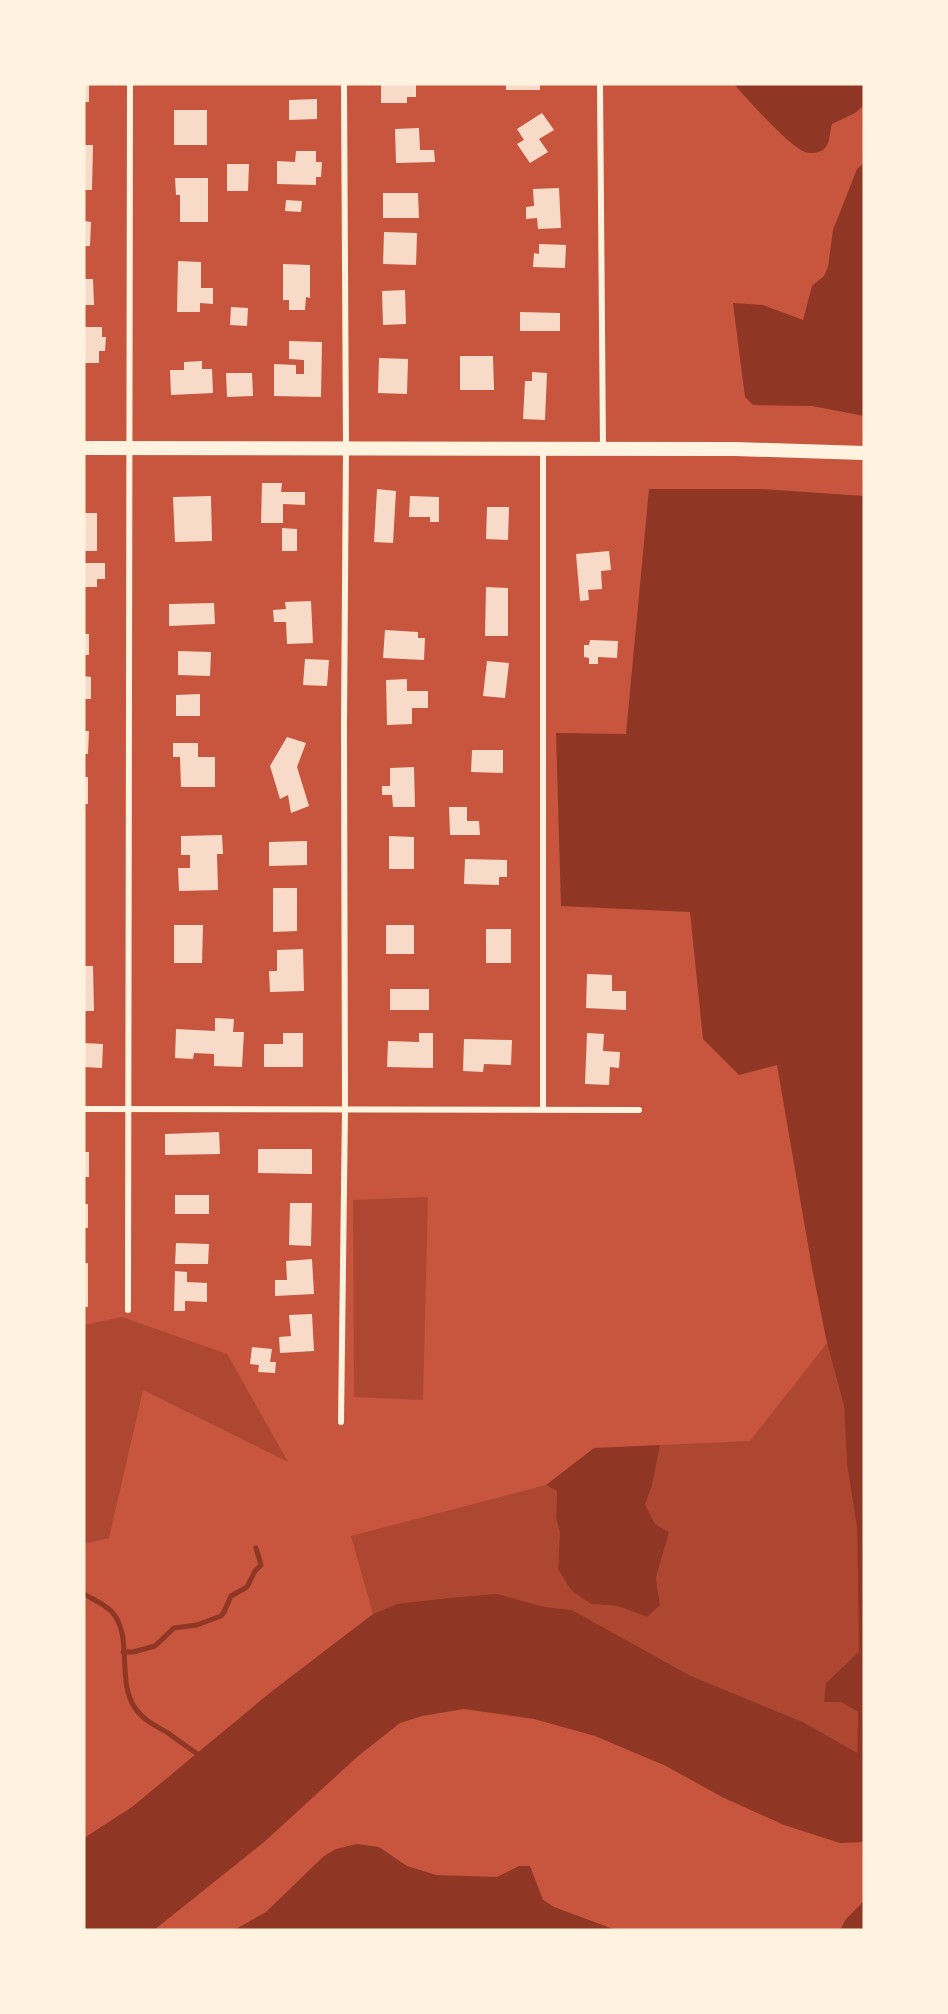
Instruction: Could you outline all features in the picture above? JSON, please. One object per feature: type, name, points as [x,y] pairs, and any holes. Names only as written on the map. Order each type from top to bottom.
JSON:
[{"type":"main road","points":[[84,447],[735,449],[864,453]]},
{"type":"street","points":[[129,1310],[130,84]]},
{"type":"street","points":[[341,1422],[345,1110],[344,84]]},
{"type":"street","points":[[600,84],[603,448]]},
{"type":"street","points":[[543,449],[543,1109]]},
{"type":"street","points":[[84,1109],[639,1110]]},
{"type":"shaded area","points":[[734,84],[864,84],[864,105],[855,113],[832,124],[829,141],[823,150],[807,153],[779,132]]},
{"type":"shaded area","points":[[864,163],[864,416],[812,406],[753,405],[745,397],[733,303],[763,305],[803,320],[812,286],[824,276],[828,267],[833,230],[857,169]]},
{"type":"shaded area","points":[[649,489],[761,489],[864,496],[864,1842],[840,1843],[784,1825],[722,1797],[666,1766],[595,1736],[534,1719],[464,1709],[422,1716],[400,1723],[357,1757],[263,1843],[154,1930],[84,1930],[84,1838],[132,1807],[271,1692],[373,1614],[397,1604],[497,1594],[544,1607],[572,1610],[691,1676],[803,1722],[857,1753],[858,1712],[841,1702],[824,1702],[826,1683],[859,1652],[857,1528],[847,1464],[844,1406],[827,1343],[812,1268],[777,1065],[739,1075],[703,1039],[690,912],[561,906],[556,733],[626,734]]},
{"type":"shaded area","points":[[428,1197],[423,1400],[354,1397],[353,1200]]},
{"type":"shaded area","points":[[122,1317],[227,1354],[288,1462],[143,1390],[109,1538],[84,1544],[84,1325]]},
{"type":"shaded area","points":[[827,1343],[844,1406],[847,1464],[857,1528],[859,1653],[826,1683],[825,1702],[841,1702],[858,1712],[857,1754],[803,1722],[691,1676],[572,1610],[448,1598],[398,1604],[373,1614],[351,1536],[546,1485],[557,1491],[556,1518],[560,1532],[558,1569],[572,1591],[591,1604],[618,1606],[647,1617],[660,1604],[656,1578],[669,1532],[655,1524],[645,1504],[652,1486],[660,1445],[750,1441]]},
{"type":"shaded area","points":[[660,1445],[652,1486],[645,1504],[655,1524],[669,1532],[656,1578],[660,1605],[647,1617],[618,1606],[591,1604],[572,1591],[558,1569],[560,1532],[556,1518],[557,1491],[546,1485],[594,1448]]},
{"type":"shaded area","points":[[357,1844],[379,1847],[407,1866],[436,1875],[497,1877],[519,1866],[530,1866],[543,1900],[554,1907],[616,1930],[234,1930],[266,1912],[324,1856],[336,1849]]},
{"type":"shaded area","points":[[864,1901],[864,1930],[840,1930],[846,1919]]},
{"type":"building","points":[[84,84],[89,84],[89,102],[84,102]]},
{"type":"building","points":[[381,84],[416,84],[416,97],[407,97],[407,103],[381,103]]},
{"type":"building","points":[[506,84],[540,84],[540,90],[506,90]]},
{"type":"building","points":[[317,99],[317,119],[289,120],[289,100]]},
{"type":"building","points":[[174,110],[207,110],[207,145],[174,145]]},
{"type":"building","points":[[542,113],[554,130],[539,139],[548,152],[530,163],[517,144],[524,140],[517,129]]},
{"type":"building","points":[[419,128],[420,150],[434,150],[435,162],[396,163],[395,129]]},
{"type":"building","points":[[84,145],[93,145],[92,190],[84,190]]},
{"type":"building","points":[[296,151],[316,151],[316,162],[322,162],[321,177],[316,177],[316,185],[277,184],[277,161],[295,162]]},
{"type":"building","points":[[227,164],[249,164],[248,191],[227,191]]},
{"type":"building","points":[[175,178],[208,178],[208,222],[180,222],[180,195],[176,195]]},
{"type":"building","points":[[559,188],[561,228],[538,229],[537,218],[526,219],[526,207],[534,206],[533,189]]},
{"type":"building","points":[[383,193],[418,193],[419,218],[383,218]]},
{"type":"building","points":[[286,200],[302,201],[301,212],[285,211]]},
{"type":"building","points":[[84,221],[91,222],[90,246],[84,246]]},
{"type":"building","points":[[384,232],[417,233],[416,265],[383,264]]},
{"type":"building","points":[[539,244],[566,245],[565,268],[533,267],[534,253],[539,254]]},
{"type":"building","points":[[178,261],[201,262],[201,288],[213,288],[213,304],[200,303],[200,312],[177,312]]},
{"type":"building","points":[[283,264],[310,265],[310,298],[306,297],[305,310],[289,310],[289,300],[283,300]]},
{"type":"building","points":[[84,279],[93,279],[94,305],[84,305]]},
{"type":"building","points":[[405,290],[406,324],[383,325],[382,291]]},
{"type":"building","points":[[231,307],[248,308],[247,326],[230,325]]},
{"type":"building","points":[[520,312],[560,313],[560,331],[520,331]]},
{"type":"building","points":[[84,327],[102,327],[102,337],[106,337],[105,351],[99,351],[99,363],[84,363]]},
{"type":"building","points":[[289,341],[322,342],[321,397],[274,396],[274,364],[296,365],[296,374],[304,374],[304,360],[289,359]]},
{"type":"building","points":[[460,356],[493,356],[494,390],[460,390]]},
{"type":"building","points":[[379,358],[408,359],[407,394],[378,393]]},
{"type":"building","points":[[202,361],[202,369],[212,369],[213,393],[171,395],[170,370],[184,370],[184,362]]},
{"type":"building","points":[[532,372],[547,373],[545,420],[523,419],[525,381],[532,381]]},
{"type":"building","points":[[226,373],[252,373],[253,396],[227,397]]},
{"type":"building","points":[[262,483],[282,483],[281,492],[305,492],[305,505],[283,504],[283,523],[261,523]]},
{"type":"building","points":[[377,489],[396,491],[393,543],[374,542]]},
{"type":"building","points":[[211,496],[212,541],[175,542],[173,497]]},
{"type":"building","points":[[410,496],[439,497],[439,522],[430,522],[430,517],[409,517]]},
{"type":"building","points":[[487,507],[509,507],[508,540],[486,539]]},
{"type":"building","points":[[84,513],[97,513],[97,551],[84,551]]},
{"type":"building","points":[[282,528],[297,529],[297,551],[282,551]]},
{"type":"building","points":[[609,551],[611,570],[601,571],[602,589],[588,590],[589,600],[580,601],[576,554]]},
{"type":"building","points":[[84,563],[105,563],[105,579],[97,579],[97,587],[84,587]]},
{"type":"building","points":[[486,587],[508,588],[508,636],[485,636]]},
{"type":"building","points":[[311,601],[313,643],[287,644],[286,622],[274,622],[273,610],[286,609],[285,602]]},
{"type":"building","points":[[214,603],[215,624],[169,626],[169,604]]},
{"type":"building","points":[[385,630],[418,632],[418,638],[425,638],[424,660],[383,658]]},
{"type":"building","points":[[84,634],[89,634],[89,655],[84,655]]},
{"type":"building","points":[[590,640],[618,641],[617,658],[598,657],[598,664],[589,664],[589,658],[584,657],[584,645],[589,645]]},
{"type":"building","points":[[178,651],[211,652],[210,676],[178,675]]},
{"type":"building","points":[[305,659],[329,660],[327,686],[303,685]]},
{"type":"building","points":[[487,661],[509,663],[505,698],[483,696]]},
{"type":"building","points":[[84,676],[91,677],[91,699],[84,699]]},
{"type":"building","points":[[407,679],[407,691],[428,691],[428,708],[412,708],[412,724],[387,725],[386,680]]},
{"type":"building","points":[[200,694],[200,716],[176,716],[176,695]]},
{"type":"building","points":[[84,731],[89,731],[88,754],[84,754]]},
{"type":"building","points":[[287,737],[306,743],[297,767],[309,806],[291,813],[288,795],[280,799],[270,766]]},
{"type":"building","points":[[173,743],[198,743],[198,757],[215,757],[215,787],[181,787],[180,757],[173,757]]},
{"type":"building","points":[[472,750],[503,750],[503,773],[471,772]]},
{"type":"building","points":[[414,767],[415,807],[393,807],[392,795],[382,795],[382,786],[390,786],[390,768]]},
{"type":"building","points":[[84,777],[88,777],[88,804],[84,804]]},
{"type":"building","points":[[449,807],[467,807],[467,821],[479,821],[480,835],[450,835]]},
{"type":"building","points":[[222,835],[223,854],[217,854],[218,890],[179,891],[178,868],[190,868],[190,855],[181,855],[181,836]]},
{"type":"building","points":[[389,836],[414,837],[414,869],[389,869]]},
{"type":"building","points":[[307,841],[307,865],[269,866],[269,842]]},
{"type":"building","points":[[465,859],[507,860],[507,877],[499,877],[499,885],[464,884]]},
{"type":"building","points":[[273,888],[297,888],[297,931],[273,932]]},
{"type":"building","points":[[174,925],[203,925],[202,963],[174,963]]},
{"type":"building","points":[[386,925],[414,925],[414,954],[386,954]]},
{"type":"building","points":[[486,929],[511,929],[511,963],[486,963]]},
{"type":"building","points":[[303,949],[304,991],[270,992],[269,971],[277,971],[277,950]]},
{"type":"building","points":[[84,966],[93,966],[94,1011],[84,1011]]},
{"type":"building","points":[[587,974],[612,975],[612,991],[626,991],[626,1010],[586,1008]]},
{"type":"building","points":[[390,989],[429,989],[429,1010],[390,1010]]},
{"type":"building","points":[[215,1018],[234,1019],[233,1032],[244,1032],[242,1067],[214,1066],[214,1054],[194,1053],[193,1059],[175,1058],[176,1029],[215,1031]]},
{"type":"building","points":[[283,1033],[303,1033],[303,1067],[264,1067],[264,1044],[283,1044]]},
{"type":"building","points":[[419,1033],[433,1033],[433,1068],[387,1067],[388,1041],[419,1042]]},
{"type":"building","points":[[587,1033],[604,1034],[603,1051],[620,1052],[619,1068],[610,1067],[609,1085],[585,1084]]},
{"type":"building","points":[[464,1039],[512,1040],[511,1065],[484,1064],[483,1072],[463,1071]]},
{"type":"building","points":[[84,1043],[103,1044],[102,1068],[84,1067]]},
{"type":"building","points":[[219,1132],[220,1154],[165,1155],[165,1134]]},
{"type":"building","points":[[258,1149],[312,1149],[312,1174],[258,1173]]},
{"type":"building","points":[[84,1152],[89,1152],[89,1177],[84,1177]]},
{"type":"building","points":[[175,1195],[209,1195],[209,1214],[175,1214]]},
{"type":"building","points":[[290,1203],[312,1203],[311,1246],[289,1245]]},
{"type":"building","points":[[84,1204],[88,1204],[88,1228],[84,1228]]},
{"type":"building","points":[[176,1243],[209,1244],[208,1264],[175,1264]]},
{"type":"building","points":[[312,1259],[314,1294],[275,1296],[275,1280],[287,1280],[286,1261]]},
{"type":"building","points":[[84,1263],[88,1263],[88,1307],[84,1307]]},
{"type":"building","points":[[175,1271],[187,1272],[187,1282],[207,1283],[207,1302],[185,1301],[185,1311],[174,1311]]},
{"type":"building","points":[[312,1314],[314,1351],[280,1353],[279,1337],[291,1336],[289,1315]]},
{"type":"building","points":[[252,1347],[272,1349],[270,1362],[276,1362],[275,1373],[258,1372],[259,1365],[250,1364]]},
{"type":"waterway","points":[[123,1652],[133,1652],[155,1646],[174,1628],[197,1625],[221,1616],[231,1596],[247,1587],[255,1571],[261,1565],[256,1548]]},
{"type":"waterway","points":[[84,1594],[108,1608],[118,1621],[124,1645],[126,1685],[135,1708],[154,1725],[202,1757]]}]
